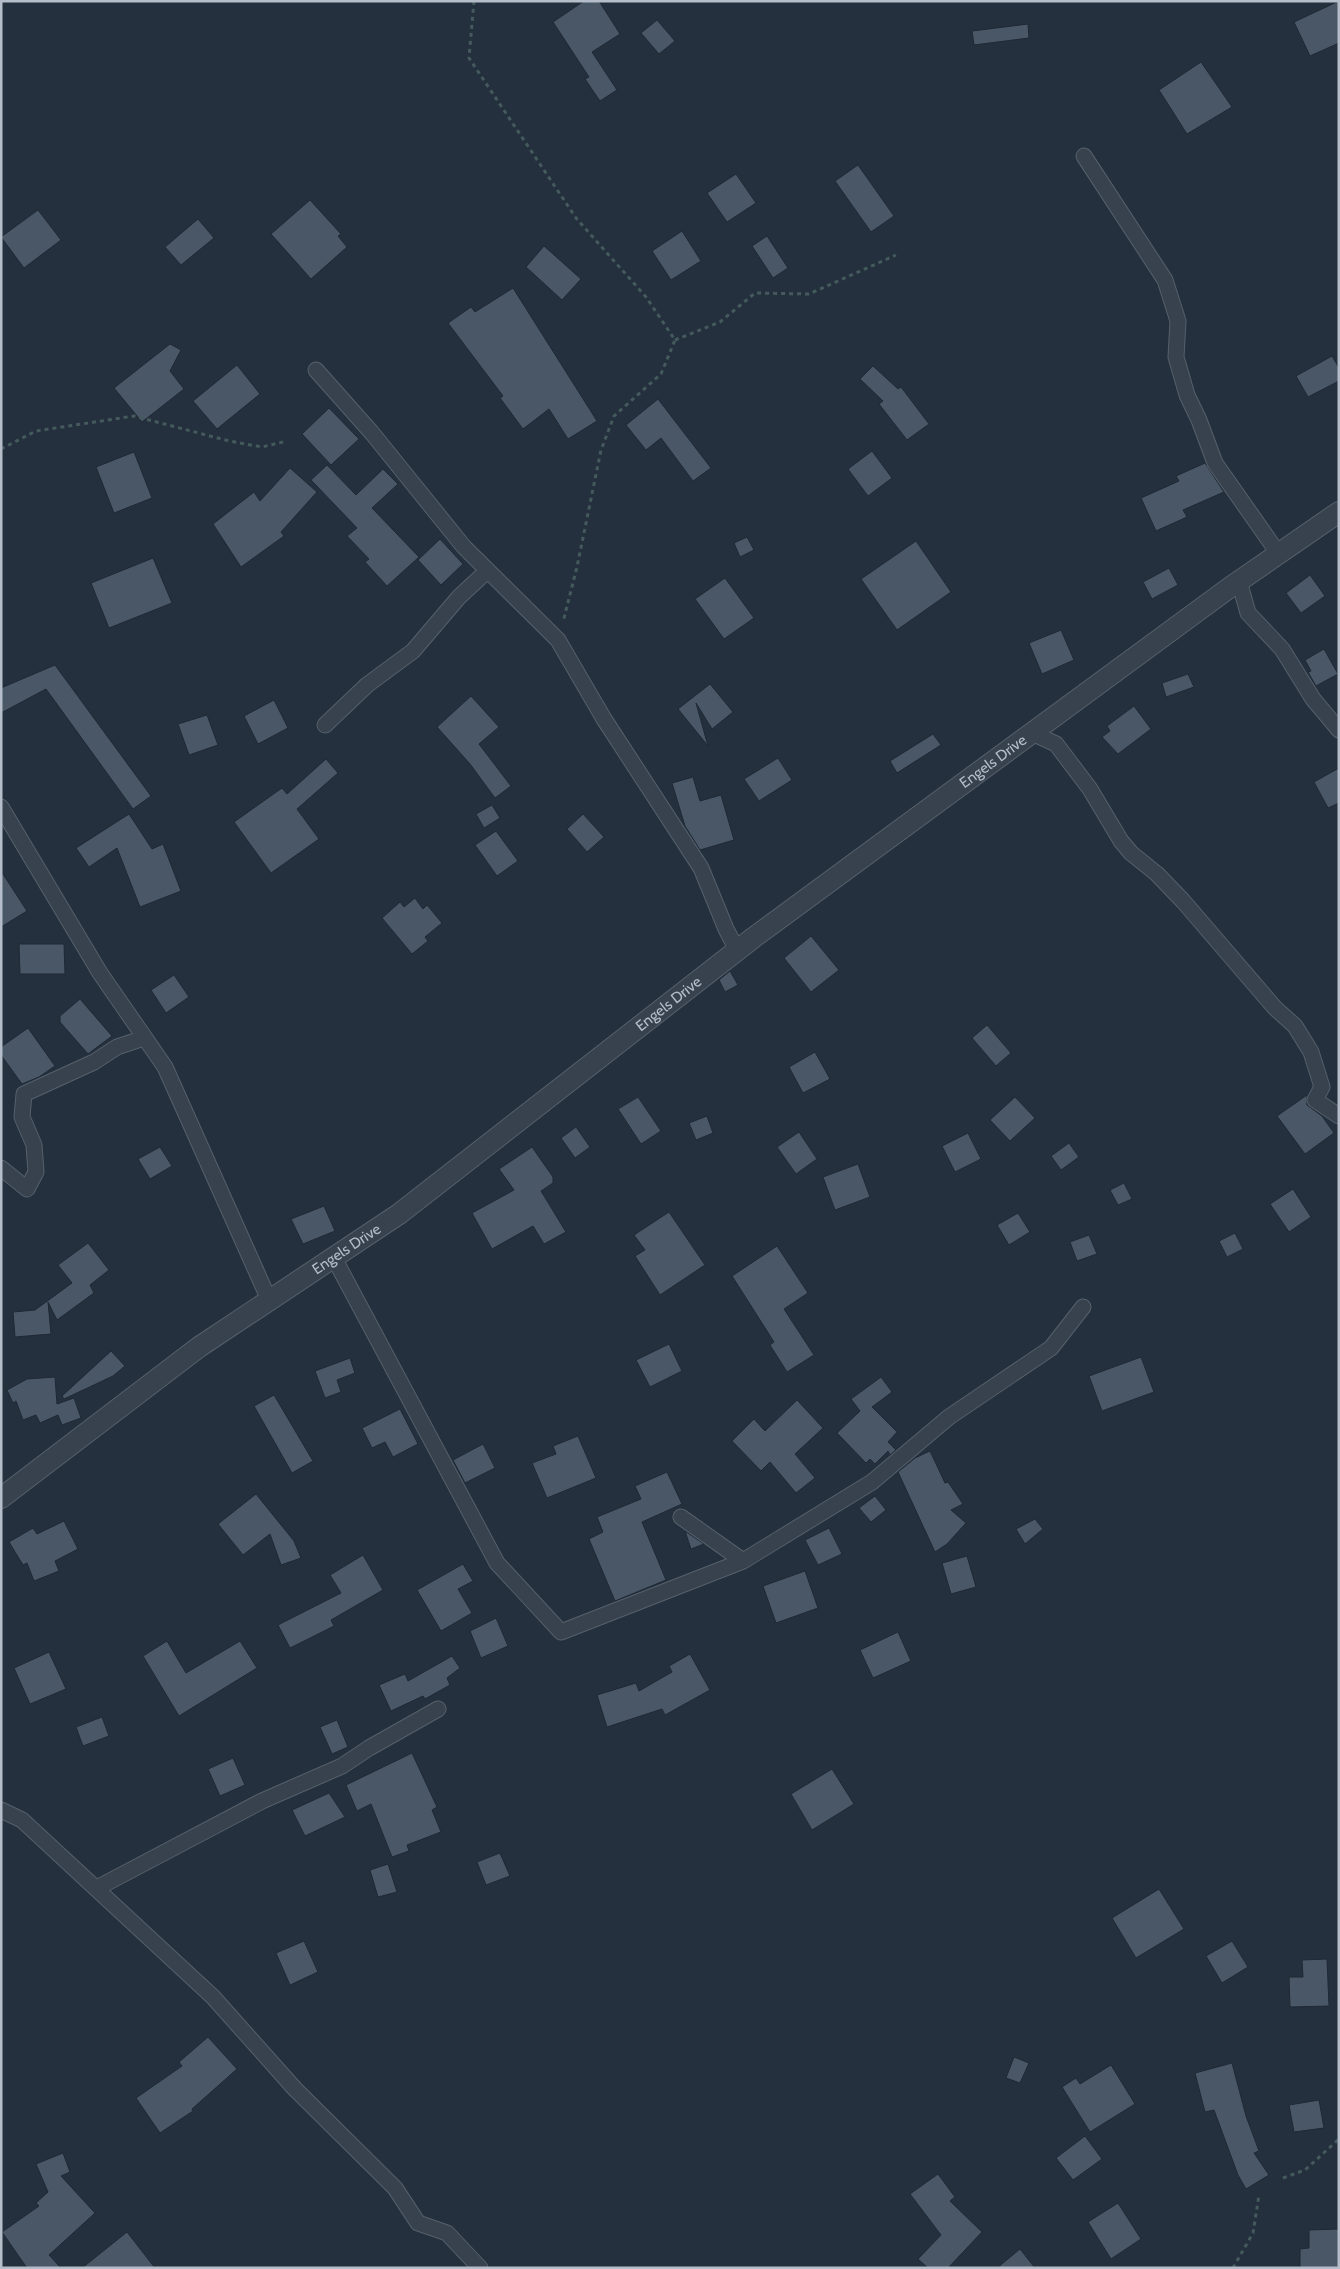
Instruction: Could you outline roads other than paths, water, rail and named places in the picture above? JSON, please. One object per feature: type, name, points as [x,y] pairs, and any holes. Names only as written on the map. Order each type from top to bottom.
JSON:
[{"type":"street","points":[[1084,156],[1164,280],[1178,321],[1176,357],[1187,395],[1199,420],[1215,463],[1278,554]]},
{"type":"street","points":[[316,370],[372,433],[464,548],[558,640],[604,719],[700,868],[726,930],[738,950]]},
{"type":"street","name":"Engels Drive","points":[[1,1498],[199,1347],[270,1302],[399,1214],[738,950],[1239,581],[1339,512]]},
{"type":"street","points":[[325,725],[367,685],[414,651],[459,597],[487,572]]},
{"type":"street","points":[[1239,581],[1248,612],[1282,649],[1313,699],[1339,730]]},
{"type":"street","points":[[1032,733],[1056,744],[1090,790],[1121,841],[1131,853],[1157,874],[1176,894],[1275,1008],[1295,1026],[1311,1052],[1322,1087],[1315,1100],[1339,1116]]},
{"type":"street","points":[[1,807],[100,973],[165,1067],[270,1302]]},
{"type":"street","points":[[1,1168],[27,1190],[36,1172],[34,1145],[22,1117],[24,1094],[94,1062],[117,1047],[144,1038]]},
{"type":"street","points":[[334,1258],[497,1563],[561,1632],[742,1561],[872,1482],[949,1417],[1051,1348],[1083,1307]]},
{"type":"street","points":[[681,1517],[742,1561]]},
{"type":"street","points":[[97,1888],[262,1802],[342,1766],[369,1748],[438,1709]]},
{"type":"street","points":[[1,1810],[22,1820],[213,1997],[295,2089],[395,2188],[418,2223],[447,2233],[480,2268]]}]
